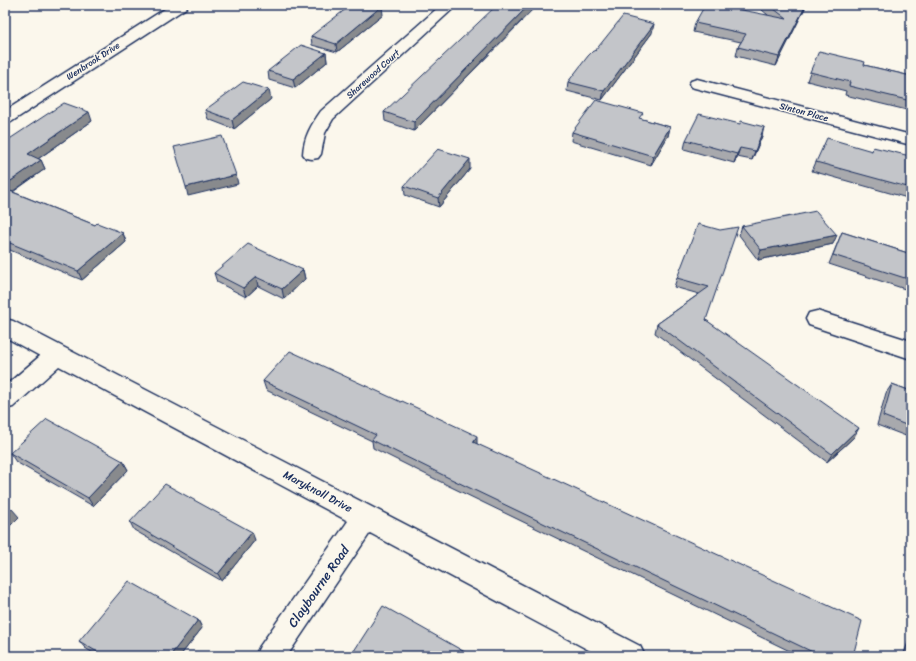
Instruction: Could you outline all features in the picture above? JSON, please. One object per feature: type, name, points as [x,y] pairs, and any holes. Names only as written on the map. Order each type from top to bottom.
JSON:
[{"type":"street","name":"Wenbrook Drive","points":[[5,118],[181,5]]},
{"type":"street","name":"Sharewood Court","points":[[312,154],[312,144],[318,128],[327,115],[450,5]]},
{"type":"street","name":"Sinton Place","points":[[697,84],[911,140]]},
{"type":"street","points":[[817,319],[911,350]]},
{"type":"street","name":"Maryknoll Drive","points":[[5,327],[630,656]]},
{"type":"street","points":[[5,400],[57,354]]},
{"type":"street","name":"Claybourne Road","points":[[270,656],[366,517]]},
{"type":"building","points":[[351,5],[382,6],[336,44],[311,36]]},
{"type":"building","points":[[497,5],[529,5],[414,122],[384,112]]},
{"type":"building","points":[[705,5],[717,5],[787,19],[769,5],[806,5],[779,57],[738,47],[746,34],[695,23]]},
{"type":"building","points":[[623,16],[654,24],[604,91],[568,82],[588,56],[595,51]]},
{"type":"building","points":[[301,45],[326,53],[293,79],[268,71]]},
{"type":"building","points":[[819,51],[865,62],[864,65],[911,76],[911,101],[849,86],[850,82],[810,72]]},
{"type":"building","points":[[243,82],[269,90],[232,120],[205,110]]},
{"type":"building","points":[[596,100],[643,113],[639,118],[670,127],[653,156],[572,132]]},
{"type":"building","points":[[64,103],[89,112],[28,154],[41,160],[5,185],[5,142]]},
{"type":"building","points":[[699,114],[740,124],[741,121],[764,127],[755,151],[740,148],[737,154],[686,140]]},
{"type":"building","points":[[222,136],[236,175],[186,187],[174,147]]},
{"type":"building","points":[[827,138],[872,151],[873,147],[910,156],[909,164],[911,164],[911,188],[816,162]]},
{"type":"building","points":[[438,149],[470,159],[438,198],[404,186]]},
{"type":"building","points":[[5,189],[95,225],[97,223],[123,233],[78,271],[5,241]]},
{"type":"building","points":[[816,211],[837,235],[761,250],[742,226]]},
{"type":"building","points":[[698,224],[720,230],[738,227],[706,320],[859,428],[832,454],[657,324],[709,287],[677,278]]},
{"type":"building","points":[[842,232],[911,254],[911,280],[833,255]]},
{"type":"building","points":[[248,244],[303,270],[282,289],[256,277],[243,288],[214,273]]},
{"type":"building","points":[[290,351],[477,436],[473,442],[862,621],[853,656],[821,656],[449,478],[372,440],[376,435],[263,381]]},
{"type":"building","points":[[892,384],[911,391],[911,427],[883,416]]},
{"type":"building","points":[[47,419],[123,461],[88,498],[10,453]]},
{"type":"building","points":[[165,484],[252,532],[218,574],[130,522]]},
{"type":"building","points":[[5,505],[12,509],[5,516]]},
{"type":"building","points":[[129,581],[198,620],[170,656],[104,656],[79,641]]},
{"type":"building","points":[[383,606],[472,656],[355,656],[352,654]]},
{"type":"building","points":[[911,648],[911,656],[908,656]]}]
